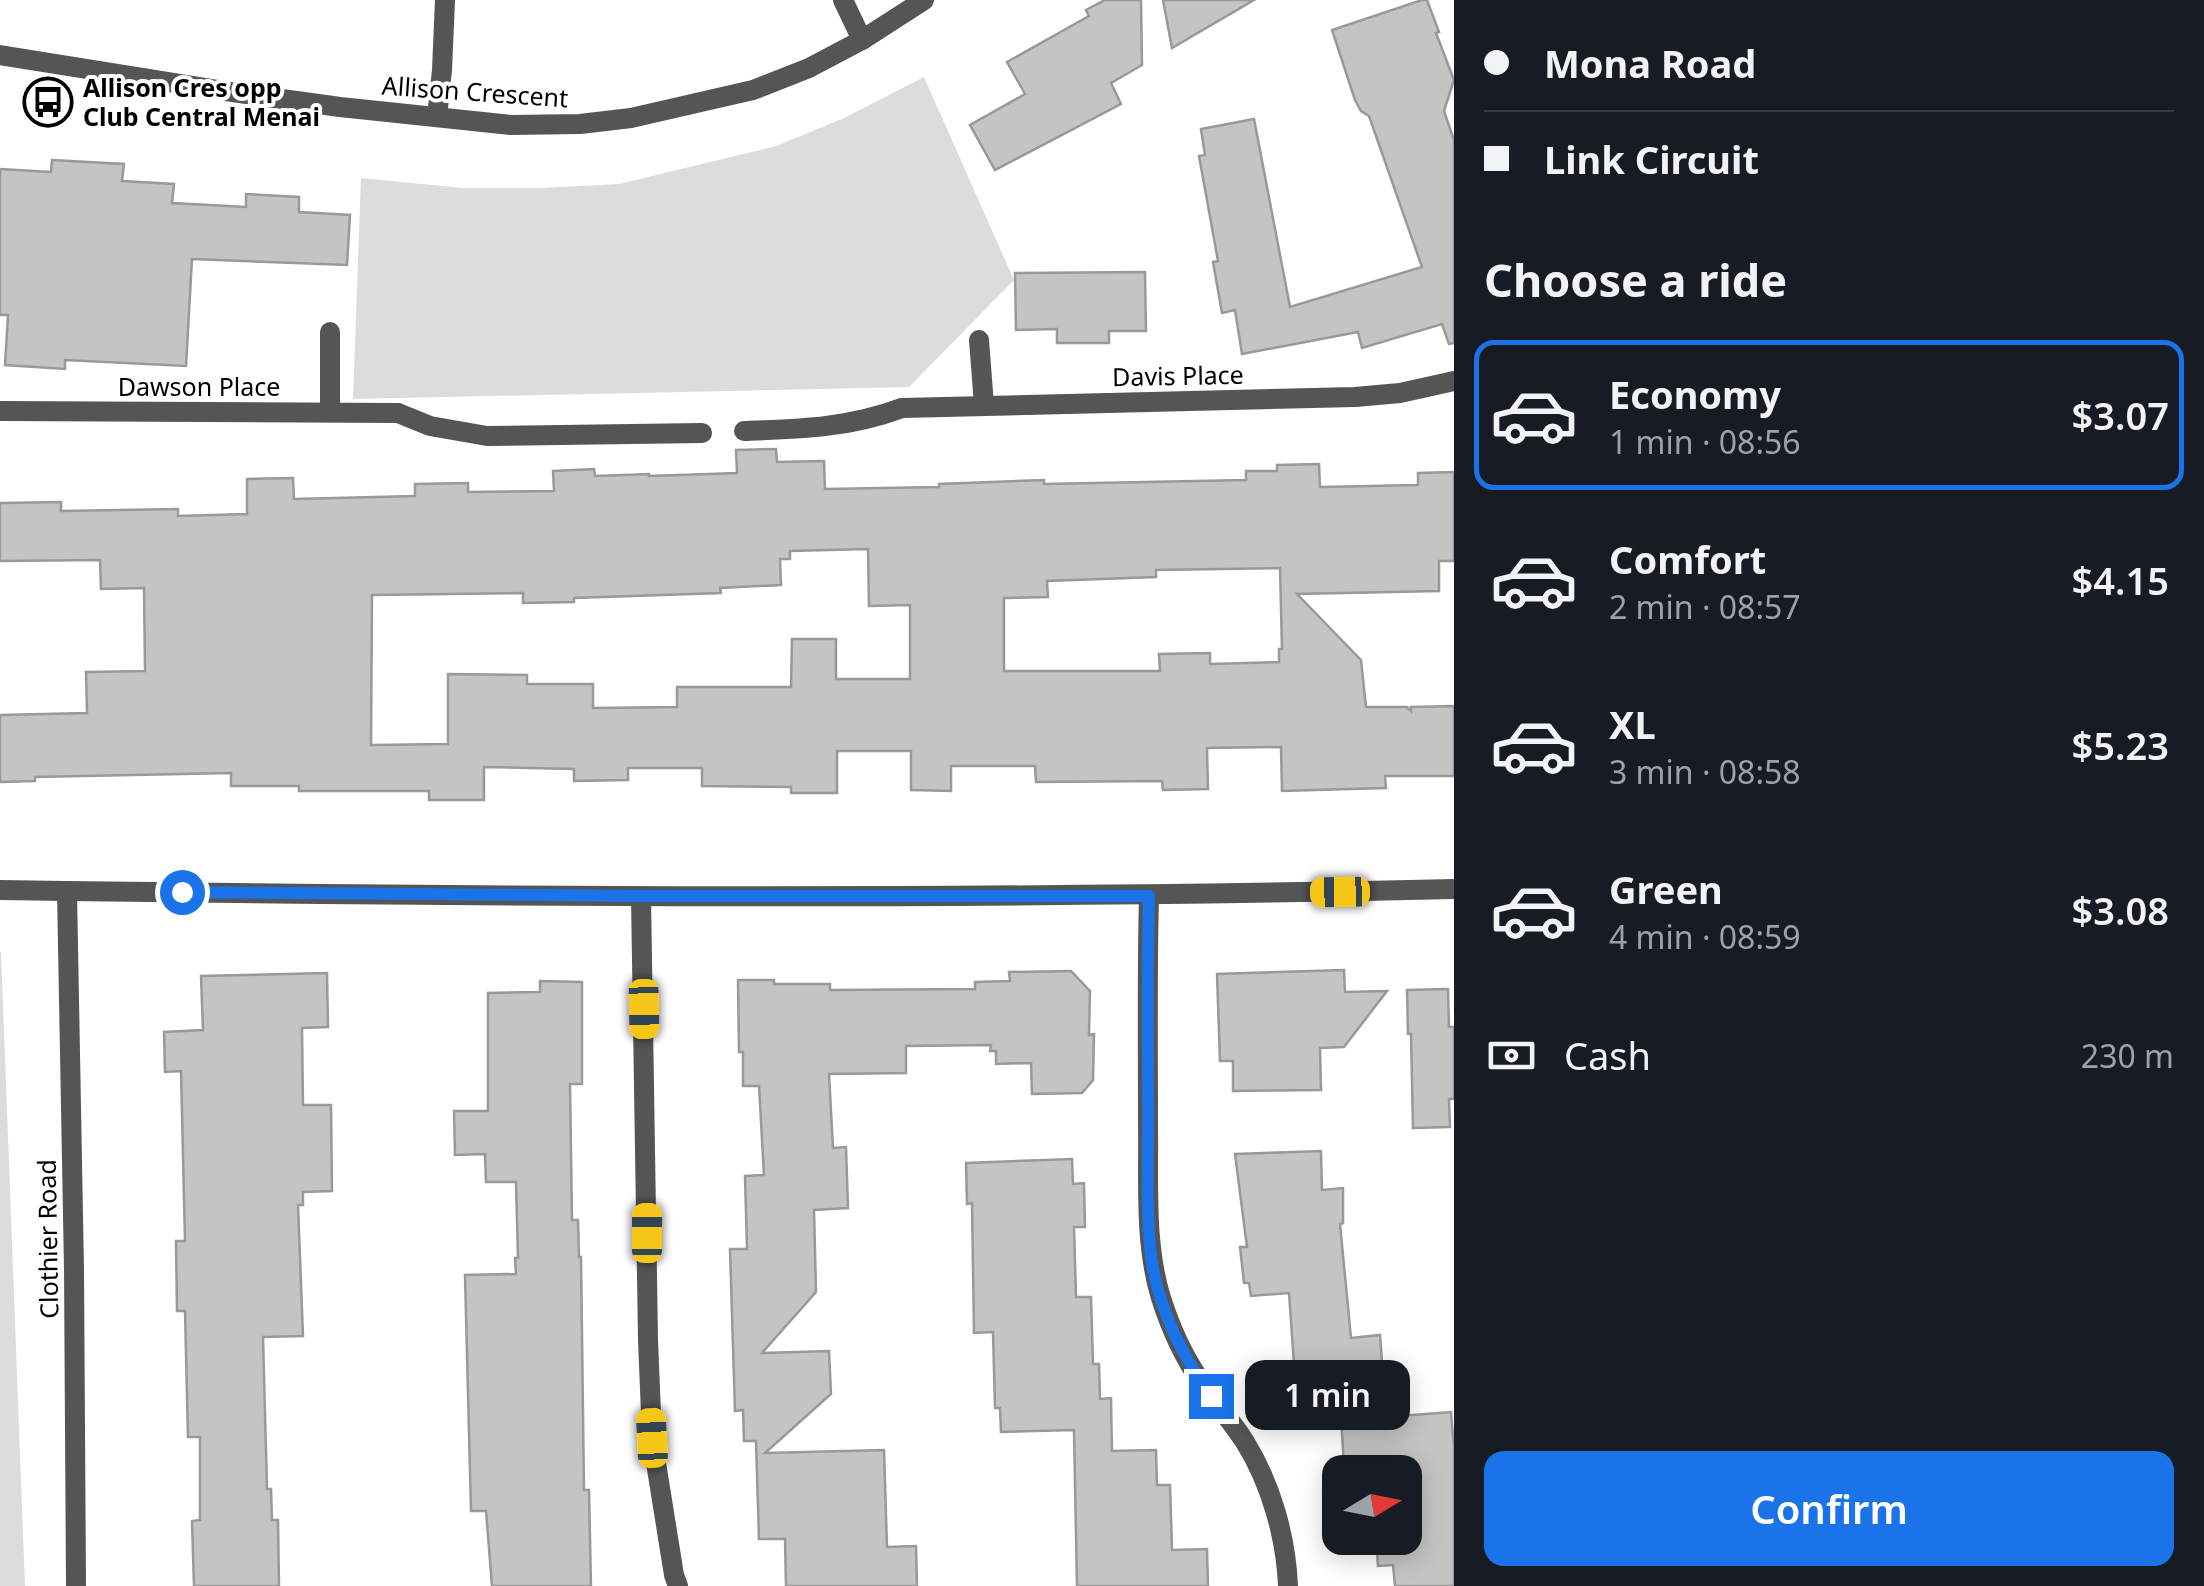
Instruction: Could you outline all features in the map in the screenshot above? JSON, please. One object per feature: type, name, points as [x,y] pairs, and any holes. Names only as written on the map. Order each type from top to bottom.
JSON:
[{"type":"street","points":[[437,117],[445,0]]},
{"type":"street","points":[[843,0],[862,40]]},
{"type":"street","name":"Allison Crescent","points":[[0,55],[232,92],[437,117],[511,124],[580,124],[631,118],[753,90],[809,68],[924,0]]},
{"type":"street","points":[[330,332],[330,412]]},
{"type":"street","points":[[979,340],[984,405]]},
{"type":"street","name":"Davis Place","points":[[744,431],[816,429],[871,420],[902,408],[1354,397],[1400,393],[1454,380]]},
{"type":"street","name":"Dawson Place","points":[[0,411],[398,413],[430,426],[487,436],[702,433]]},
{"type":"street","points":[[0,890],[641,896],[1149,896],[1454,890]]},
{"type":"street","name":"Clothier Road","points":[[68,891],[76,1586]]},
{"type":"street","points":[[641,896],[652,1438],[678,1586]]},
{"type":"street","points":[[1149,896],[1152,1258],[1160,1296],[1174,1331],[1198,1378],[1244,1441],[1260,1472],[1276,1513],[1287,1559],[1288,1586]]},
{"type":"shaded area","points":[[924,77],[1014,280],[909,387],[353,399],[361,178],[463,188],[619,184],[776,146],[842,119]]},
{"type":"shaded area","points":[[1,952],[25,1586],[0,1586]]},
{"type":"building","points":[[1105,0],[1141,0],[1142,65],[1111,83],[1121,104],[995,170],[970,125],[1025,94],[1007,62],[1089,16],[1086,10]]},
{"type":"building","points":[[1163,0],[1254,0],[1172,48]]},
{"type":"building","points":[[1427,0],[1454,80],[1444,111],[1454,140],[1454,343],[1449,344],[1442,324],[1362,348],[1358,332],[1242,354],[1235,310],[1222,313],[1213,262],[1218,261],[1199,156],[1205,155],[1201,129],[1254,119],[1290,307],[1422,267],[1369,116],[1355,100],[1332,30]]},
{"type":"building","points":[[52,160],[124,164],[122,181],[174,184],[172,203],[246,207],[246,194],[299,197],[299,212],[350,215],[347,265],[192,259],[186,366],[65,360],[65,369],[5,365],[8,315],[0,315],[0,169],[51,172]]},
{"type":"building","points":[[1145,272],[1146,331],[1109,331],[1109,343],[1057,343],[1057,329],[1016,330],[1015,273]]},
{"type":"building","points":[[776,449],[777,462],[824,461],[825,489],[1044,480],[1044,484],[1246,480],[1246,471],[1277,471],[1277,465],[1319,464],[1320,487],[1418,485],[1418,473],[1454,472],[1454,561],[1439,561],[1439,591],[1297,594],[1361,660],[1366,707],[1407,707],[1411,711],[1411,707],[1454,706],[1454,776],[1385,776],[1386,788],[1282,791],[1281,747],[1207,748],[1208,789],[1163,790],[1162,781],[1036,782],[1035,766],[951,766],[951,791],[911,790],[911,751],[837,751],[837,793],[791,793],[791,787],[702,786],[702,768],[628,768],[628,780],[574,781],[574,769],[484,767],[484,800],[429,800],[429,791],[299,791],[299,786],[231,786],[231,773],[35,777],[35,781],[0,782],[0,715],[87,713],[86,672],[145,671],[144,588],[101,589],[100,560],[0,561],[0,503],[61,502],[61,511],[178,509],[178,516],[247,514],[247,479],[293,478],[294,499],[415,496],[415,484],[468,483],[468,492],[554,491],[553,471],[594,469],[595,476],[737,473],[736,450]],"holes":[[[868,549],[869,606],[910,605],[910,679],[836,679],[836,639],[792,639],[791,687],[677,687],[677,707],[593,708],[593,684],[527,684],[527,675],[448,674],[448,744],[371,745],[372,595],[523,593],[523,603],[721,593],[720,588],[781,585],[780,559],[790,559],[790,551]],[[1280,568],[1279,662],[1210,664],[1210,653],[1159,654],[1160,671],[1004,671],[1004,598],[1048,597],[1047,581],[1156,577],[1156,570]]]},
{"type":"building","points":[[1344,970],[1345,992],[1387,991],[1344,1047],[1320,1048],[1321,1090],[1233,1091],[1233,1061],[1220,1061],[1217,974]]},
{"type":"building","points":[[1071,971],[1090,991],[1089,1035],[1094,1034],[1093,1080],[1082,1093],[1032,1094],[1031,1063],[996,1064],[996,1051],[990,1051],[991,1045],[906,1046],[906,1073],[829,1074],[833,1148],[846,1147],[848,1208],[814,1210],[816,1292],[762,1353],[829,1351],[831,1394],[765,1453],[884,1450],[887,1547],[916,1546],[917,1586],[786,1586],[785,1539],[759,1539],[756,1441],[744,1441],[743,1410],[735,1411],[730,1249],[747,1249],[745,1176],[764,1175],[759,1086],[743,1086],[738,980],[830,984],[830,990],[975,989],[975,982],[1010,981],[1009,972]]},
{"type":"building","points":[[327,973],[328,1027],[302,1028],[303,1105],[331,1105],[332,1191],[303,1192],[303,1205],[298,1205],[303,1336],[263,1337],[267,1489],[271,1489],[272,1520],[278,1520],[279,1586],[194,1586],[192,1521],[200,1520],[200,1437],[188,1437],[185,1311],[177,1311],[176,1241],[185,1241],[181,1071],[165,1072],[164,1032],[203,1030],[201,976]]},
{"type":"building","points":[[540,981],[582,982],[582,1084],[570,1084],[572,1220],[578,1220],[581,1257],[584,1490],[589,1490],[591,1586],[492,1586],[486,1511],[471,1511],[465,1275],[516,1274],[516,1182],[486,1182],[485,1154],[455,1155],[454,1111],[488,1111],[488,993],[540,992]]},
{"type":"building","points":[[1448,989],[1449,1027],[1454,1027],[1450,1127],[1413,1128],[1407,990]]},
{"type":"building","points":[[1321,1151],[1322,1190],[1343,1188],[1340,1224],[1351,1338],[1380,1335],[1386,1417],[1451,1412],[1454,1586],[1395,1586],[1393,1565],[1378,1566],[1377,1555],[1422,1555],[1422,1455],[1343,1455],[1340,1403],[1297,1407],[1289,1293],[1251,1296],[1249,1283],[1244,1283],[1240,1247],[1247,1247],[1235,1154]]},
{"type":"building","points":[[1072,1159],[1073,1184],[1084,1183],[1085,1227],[1074,1227],[1076,1297],[1091,1297],[1093,1364],[1099,1364],[1100,1399],[1111,1398],[1112,1451],[1156,1450],[1157,1485],[1170,1485],[1172,1550],[1207,1549],[1208,1586],[1077,1586],[1074,1430],[1001,1432],[1000,1408],[995,1408],[993,1332],[974,1333],[972,1203],[967,1204],[966,1163]]},
{"type":"place","name":"Allison Cres opp Club Central Menai","points":[[48,102]]},
{"type":"route","points":[[182,892],[1149,896],[1152,1258],[1160,1296],[1174,1331],[1211,1396]]}]
